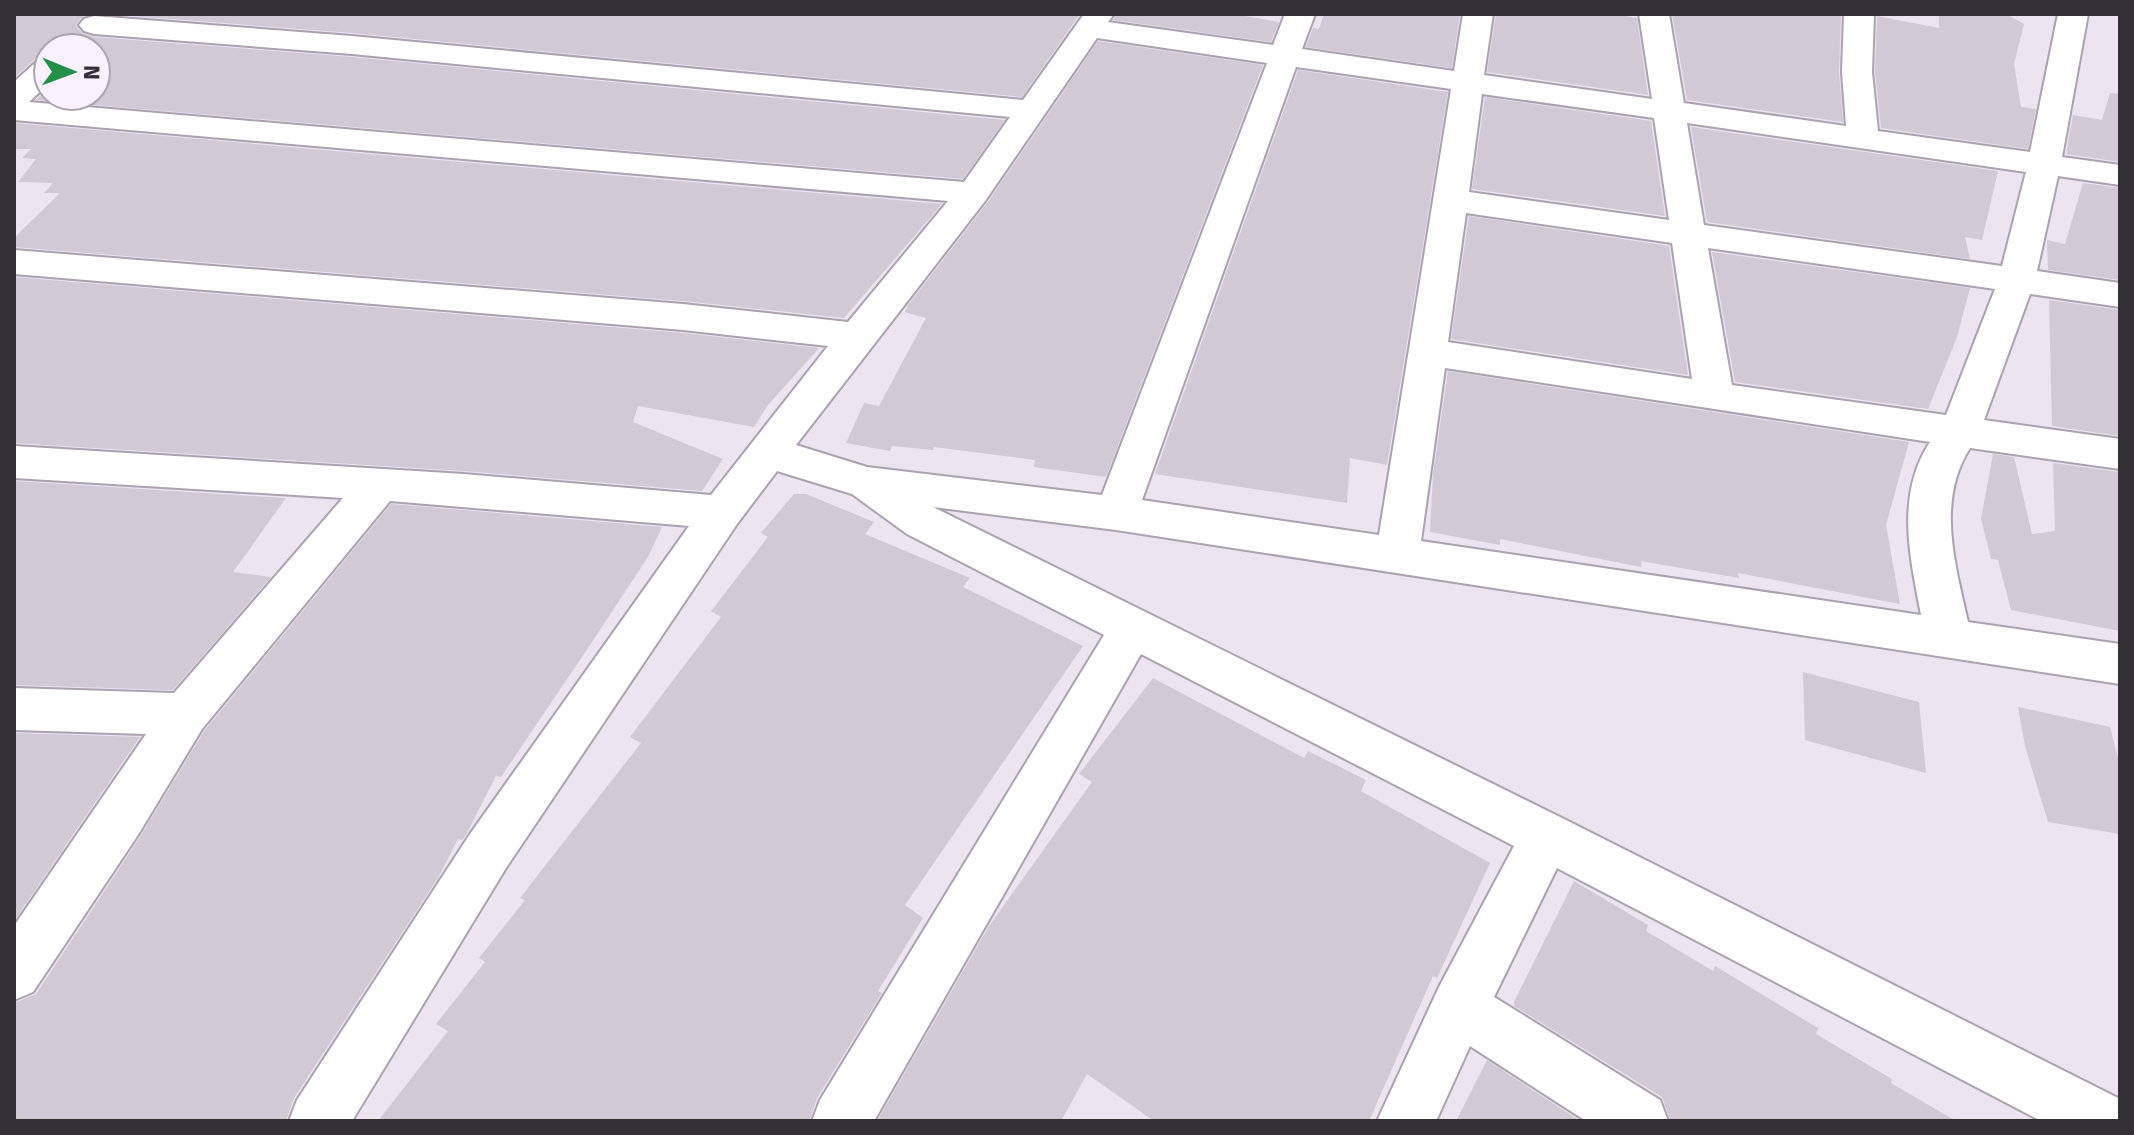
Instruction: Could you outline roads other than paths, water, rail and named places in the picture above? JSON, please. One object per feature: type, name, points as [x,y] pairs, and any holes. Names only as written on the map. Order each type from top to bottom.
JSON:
[{"type":"street","points":[[1116,513],[1300,14]]},
{"type":"street","points":[[1398,553],[1478,14]]},
{"type":"street","points":[[1654,14],[1714,397]]},
{"type":"street","points":[[1859,14],[1857,72],[1863,139]]},
{"type":"street","points":[[1948,637],[1929,543],[1930,497],[1937,465],[1960,430],[2017,280],[2044,166],[2073,14]]},
{"type":"street","points":[[318,1121],[488,851],[722,512],[857,336],[918,265],[973,193],[1093,21],[1285,57],[2120,175]]},
{"type":"street","points":[[92,26],[352,45],[1031,110]]},
{"type":"street","points":[[14,99],[32,82]]},
{"type":"street","points":[[14,110],[973,193]]},
{"type":"street","points":[[1451,200],[2120,295]]},
{"type":"street","points":[[14,262],[652,314],[857,336]]},
{"type":"street","points":[[1429,352],[1714,397],[2120,454]]},
{"type":"street","points":[[770,453],[867,483],[1116,513],[1398,553],[2120,664]]},
{"type":"street","points":[[14,462],[379,485],[722,512]]},
{"type":"street","points":[[867,483],[922,522],[1546,836],[2102,1121]]},
{"type":"street","points":[[14,973],[120,818],[185,714],[379,485]]},
{"type":"street","points":[[841,1121],[1132,629]]},
{"type":"street","points":[[14,709],[185,714]]},
{"type":"street","points":[[1406,1121],[1459,1007],[1546,836]]},
{"type":"street","points":[[1459,1007],[1639,1121]]}]
